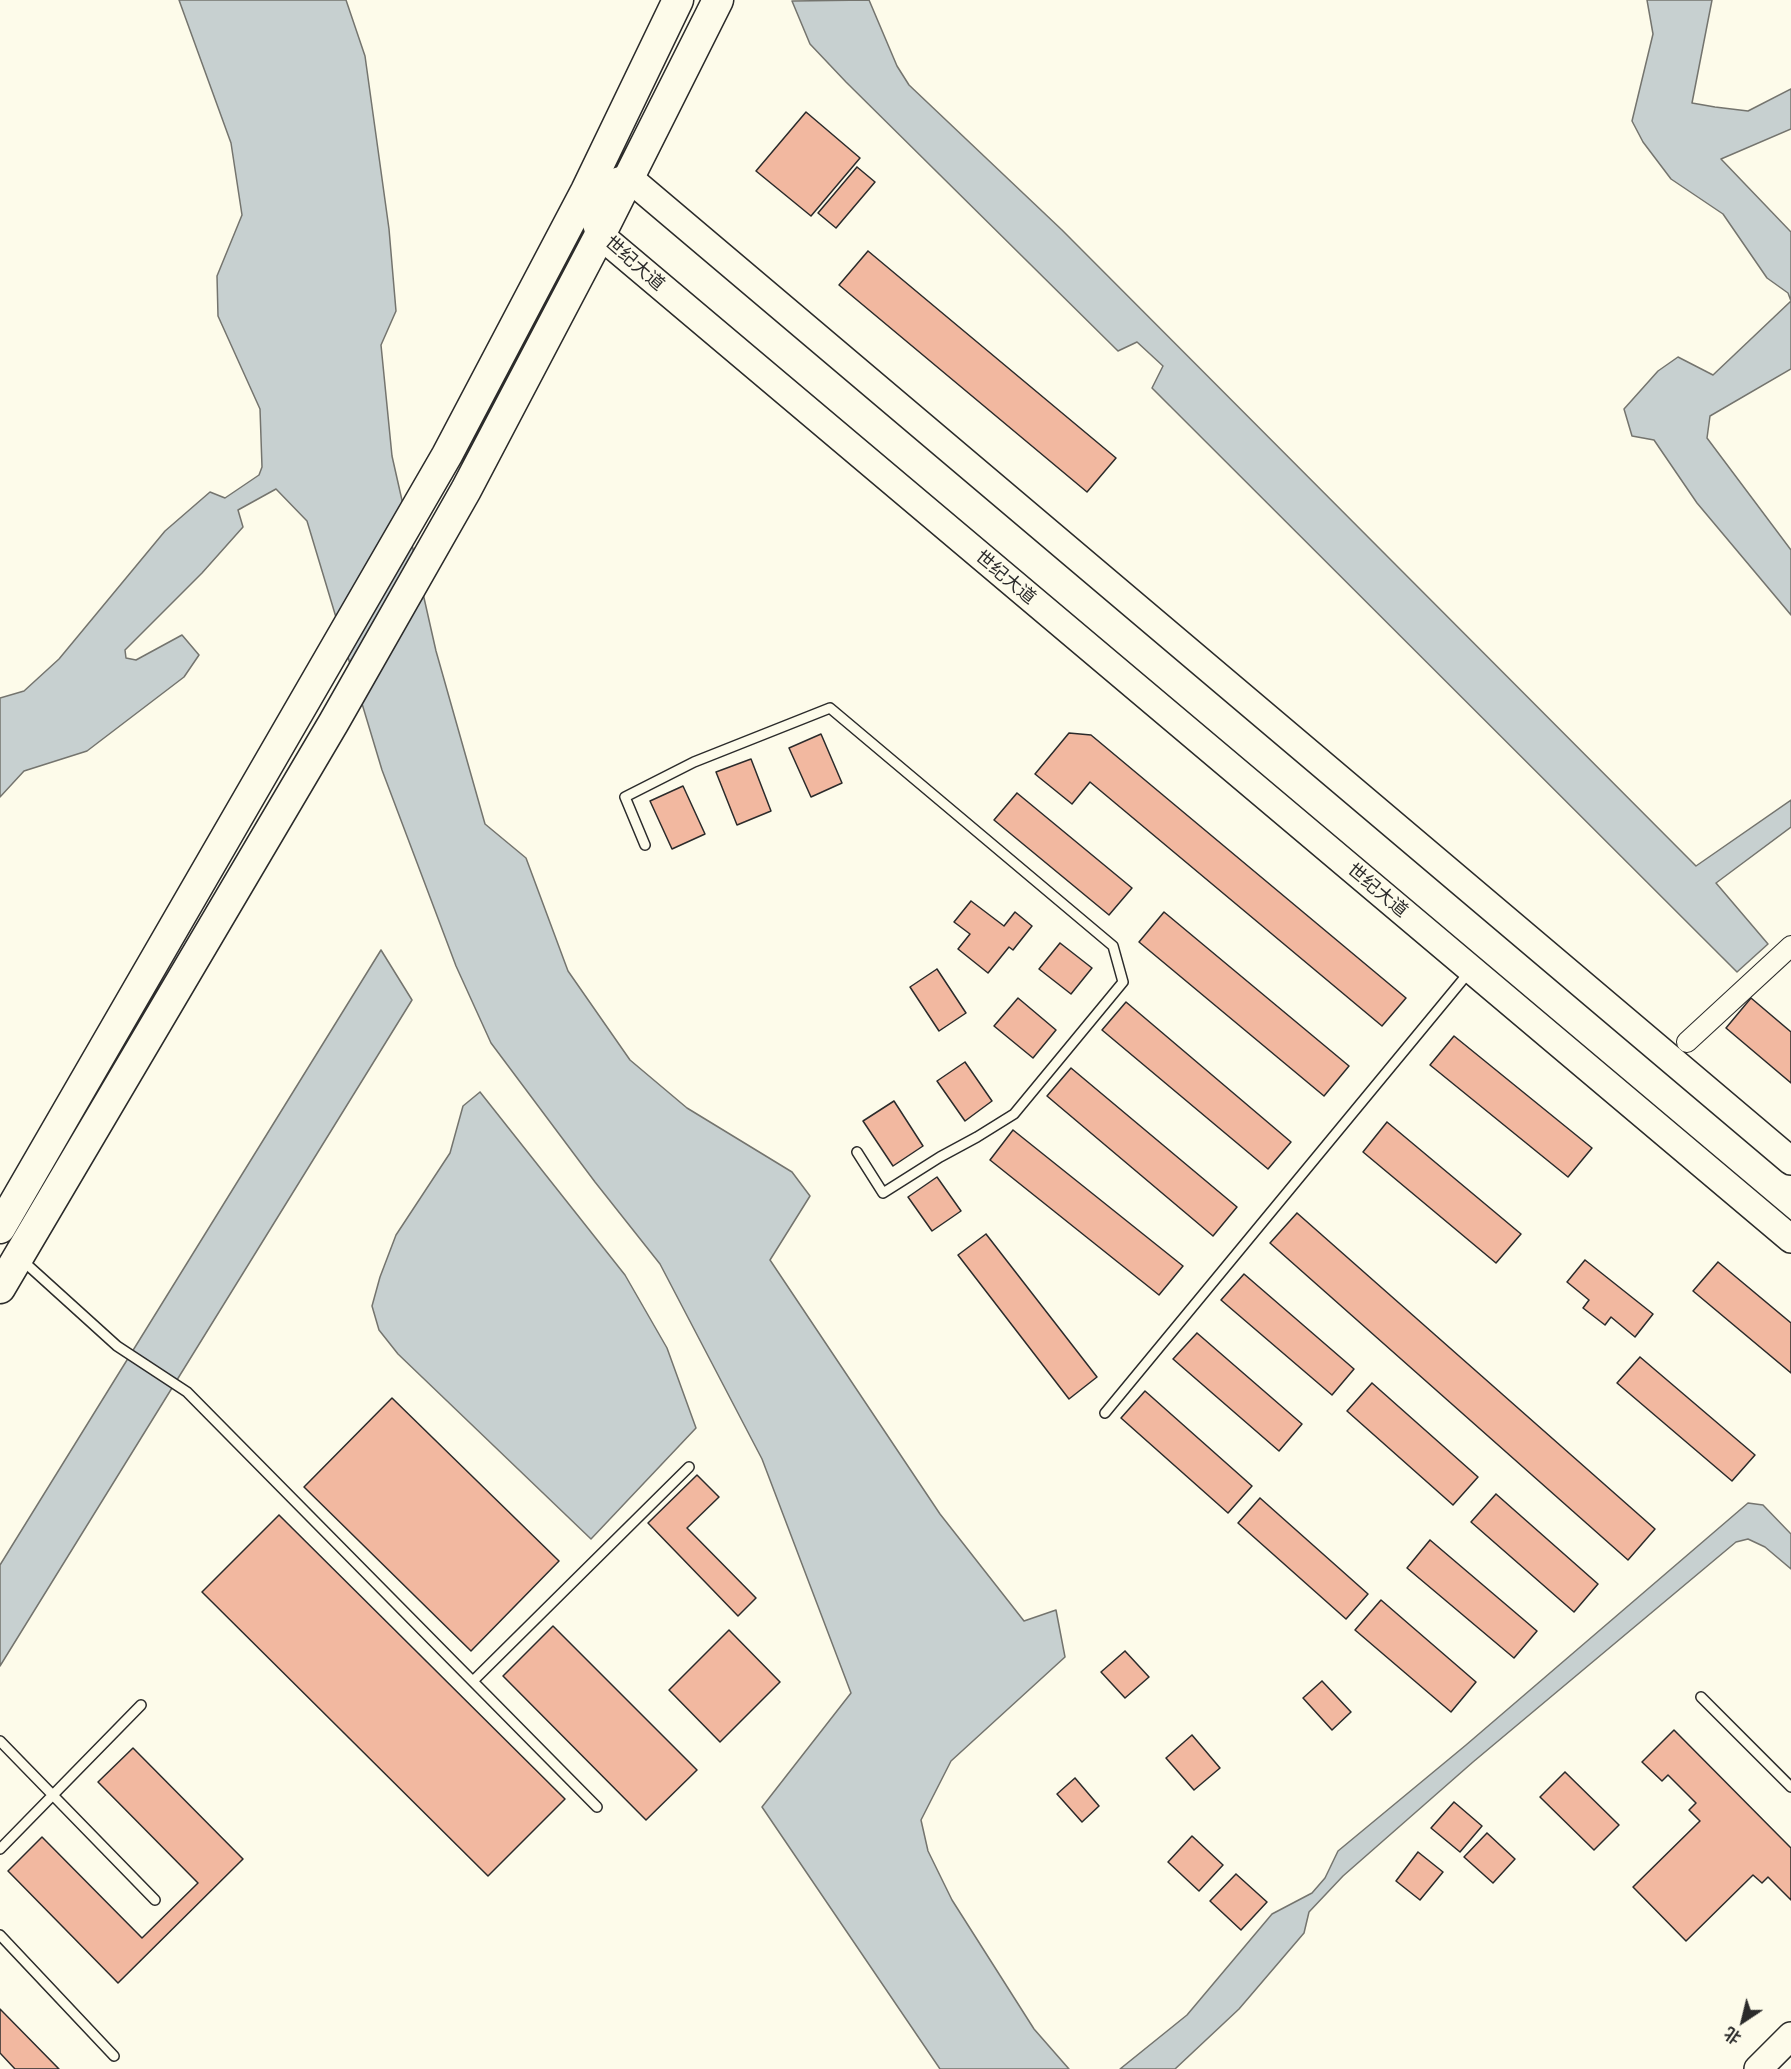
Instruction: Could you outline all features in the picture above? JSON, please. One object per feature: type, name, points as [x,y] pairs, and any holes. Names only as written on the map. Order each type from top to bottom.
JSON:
[{"type":"main road","points":[[0,1228],[447,454],[586,191],[678,0]]},
{"type":"main road","points":[[0,1288],[334,722],[466,490],[600,235],[718,0]]},
{"type":"main road","points":[[586,191],[629,178]]},
{"type":"main road","points":[[629,178],[1791,1161]]},
{"type":"main road","name":"世纪大道","points":[[586,191],[600,235],[1791,1239]]},
{"type":"main road","points":[[1758,2069],[1791,2036]]},
{"type":"street","points":[[1687,1042],[1791,946]]},
{"type":"lane","points":[[645,845],[625,797],[694,762],[830,708],[1113,946],[1123,982],[1014,1114],[884,1193],[857,1152]]},
{"type":"lane","points":[[1105,1413],[1470,970]]},
{"type":"lane","points":[[19,1257],[117,1346],[187,1392],[597,1807]]},
{"type":"lane","points":[[473,1681],[689,1467]]},
{"type":"lane","points":[[1701,1697],[1791,1786]]},
{"type":"lane","points":[[0,1849],[141,1705]]},
{"type":"lane","points":[[0,1742],[155,1900]]},
{"type":"lane","points":[[0,1935],[114,2056]]},
{"type":"shaded area","points":[[179,0],[346,0],[365,56],[389,229],[396,311],[381,345],[392,456],[436,651],[485,824],[526,858],[568,971],[630,1060],[687,1108],[792,1172],[810,1196],[770,1260],[940,1514],[1024,1621],[1056,1610],[1065,1657],[951,1761],[921,1820],[928,1851],[952,1900],[1034,2029],[1069,2069],[940,2069],[762,1807],[851,1693],[762,1459],[660,1264],[595,1182],[491,1043],[456,966],[382,770],[307,521],[276,489],[238,510],[243,527],[202,573],[125,650],[126,658],[136,660],[182,635],[199,655],[184,677],[87,751],[24,771],[0,797],[0,698],[24,691],[59,659],[165,531],[210,492],[225,498],[259,475],[262,467],[260,409],[218,316],[217,276],[242,215],[231,143]]},
{"type":"shaded area","points":[[869,0],[897,66],[909,85],[1062,230],[1696,866],[1791,800],[1791,827],[1716,883],[1768,944],[1737,972],[1152,388],[1163,366],[1137,342],[1118,351],[846,82],[810,44],[792,1]]},
{"type":"shaded area","points":[[1647,0],[1712,0],[1692,103],[1748,111],[1791,89],[1791,129],[1721,159],[1791,232],[1791,301],[1788,293],[1767,278],[1723,214],[1671,179],[1643,142],[1632,121],[1653,34]]},
{"type":"shaded area","points":[[1791,301],[1791,369],[1710,416],[1707,438],[1791,550],[1791,615],[1697,503],[1654,440],[1632,436],[1624,409],[1658,371],[1678,357],[1713,375]]},
{"type":"shaded area","points":[[381,950],[412,1000],[0,1666],[0,1565]]},
{"type":"shaded area","points":[[480,1092],[625,1275],[667,1348],[696,1428],[591,1539],[398,1354],[379,1330],[372,1306],[396,1235],[450,1153],[463,1106]]},
{"type":"shaded area","points":[[1748,1503],[1763,1505],[1791,1534],[1791,1569],[1765,1547],[1748,1539],[1736,1542],[1473,1762],[1343,1876],[1309,1912],[1304,1933],[1239,2009],[1175,2069],[1120,2069],[1187,2015],[1272,1914],[1312,1893],[1325,1878],[1338,1851],[1466,1745]]},
{"type":"building","points":[[806,112],[860,158],[811,216],[756,171]]},
{"type":"building","points":[[857,167],[875,182],[836,228],[818,213]]},
{"type":"building","points":[[868,251],[1116,458],[1087,492],[839,285]]},
{"type":"building","points":[[1069,733],[1091,735],[1406,998],[1382,1026],[1090,782],[1072,804],[1035,774]]},
{"type":"building","points":[[821,734],[842,783],[811,797],[789,748]]},
{"type":"building","points":[[751,759],[771,811],[737,825],[716,772]]},
{"type":"building","points":[[683,786],[705,834],[672,849],[650,801]]},
{"type":"building","points":[[1017,793],[1132,888],[1109,915],[994,820]]},
{"type":"building","points":[[971,901],[1004,926],[1015,912],[1032,926],[1013,950],[1009,947],[988,973],[958,949],[970,934],[954,922]]},
{"type":"building","points":[[1164,912],[1349,1066],[1324,1096],[1139,942]]},
{"type":"building","points":[[1060,943],[1092,968],[1071,994],[1039,969]]},
{"type":"building","points":[[937,969],[966,1013],[939,1031],[910,987]]},
{"type":"building","points":[[1018,998],[1056,1030],[1033,1058],[994,1026]]},
{"type":"building","points":[[1751,998],[1791,1032],[1791,1083],[1726,1028]]},
{"type":"building","points":[[1126,1002],[1291,1142],[1268,1169],[1102,1030]]},
{"type":"building","points":[[1454,1036],[1592,1148],[1568,1177],[1430,1065]]},
{"type":"building","points":[[965,1062],[992,1101],[965,1121],[937,1081]]},
{"type":"building","points":[[1071,1068],[1237,1207],[1213,1236],[1047,1096]]},
{"type":"building","points":[[894,1101],[923,1146],[893,1166],[863,1121]]},
{"type":"building","points":[[1387,1122],[1521,1234],[1496,1263],[1363,1152]]},
{"type":"building","points":[[1013,1130],[1183,1266],[1159,1295],[990,1160]]},
{"type":"building","points":[[937,1177],[961,1211],[932,1231],[908,1197]]},
{"type":"building","points":[[1297,1213],[1655,1529],[1628,1560],[1270,1243]]},
{"type":"building","points":[[986,1234],[1097,1377],[1069,1399],[958,1255]]},
{"type":"building","points":[[1585,1260],[1653,1314],[1635,1337],[1611,1317],[1605,1325],[1583,1308],[1589,1300],[1567,1282]]},
{"type":"building","points":[[1718,1262],[1791,1323],[1791,1373],[1693,1291]]},
{"type":"building","points":[[1244,1274],[1354,1369],[1332,1395],[1221,1300]]},
{"type":"building","points":[[1197,1333],[1302,1424],[1279,1451],[1173,1359]]},
{"type":"building","points":[[1640,1357],[1755,1455],[1732,1481],[1617,1383]]},
{"type":"building","points":[[1372,1383],[1478,1477],[1453,1505],[1347,1411]]},
{"type":"building","points":[[1145,1391],[1252,1486],[1228,1513],[1121,1418]]},
{"type":"building","points":[[392,1398],[559,1561],[471,1651],[304,1487]]},
{"type":"building","points":[[697,1475],[719,1497],[687,1528],[756,1598],[738,1616],[648,1523]]},
{"type":"building","points":[[1496,1494],[1598,1584],[1574,1612],[1471,1522]]},
{"type":"building","points":[[1260,1498],[1368,1594],[1346,1619],[1238,1523]]},
{"type":"building","points":[[279,1515],[565,1799],[488,1876],[202,1592]]},
{"type":"building","points":[[1430,1540],[1537,1631],[1514,1658],[1407,1568]]},
{"type":"building","points":[[1381,1600],[1476,1682],[1451,1712],[1355,1630]]},
{"type":"building","points":[[553,1626],[697,1770],[646,1820],[503,1676]]},
{"type":"building","points":[[729,1630],[780,1682],[720,1742],[669,1690]]},
{"type":"building","points":[[1125,1651],[1149,1677],[1125,1698],[1101,1672]]},
{"type":"building","points":[[1322,1681],[1351,1712],[1332,1730],[1303,1698]]},
{"type":"building","points":[[1674,1730],[1791,1848],[1791,1900],[1768,1877],[1762,1883],[1753,1875],[1686,1941],[1633,1887],[1700,1821],[1689,1810],[1696,1803],[1668,1775],[1662,1781],[1642,1762]]},
{"type":"building","points":[[1192,1735],[1220,1768],[1194,1790],[1166,1758]]},
{"type":"building","points":[[133,1748],[243,1859],[118,1983],[8,1871],[42,1837],[142,1938],[198,1883],[98,1782]]},
{"type":"building","points":[[1565,1772],[1619,1825],[1594,1850],[1540,1797]]},
{"type":"building","points":[[1075,1778],[1099,1806],[1082,1822],[1057,1794]]},
{"type":"building","points":[[1454,1802],[1482,1826],[1460,1852],[1431,1828]]},
{"type":"building","points":[[1487,1833],[1515,1859],[1493,1883],[1464,1857]]},
{"type":"building","points":[[1192,1836],[1223,1865],[1199,1891],[1168,1862]]},
{"type":"building","points":[[1418,1852],[1443,1872],[1420,1900],[1396,1881]]},
{"type":"building","points":[[1236,1874],[1267,1902],[1241,1930],[1210,1901]]},
{"type":"building","points":[[0,2009],[59,2069],[15,2069],[0,2053]]}]
